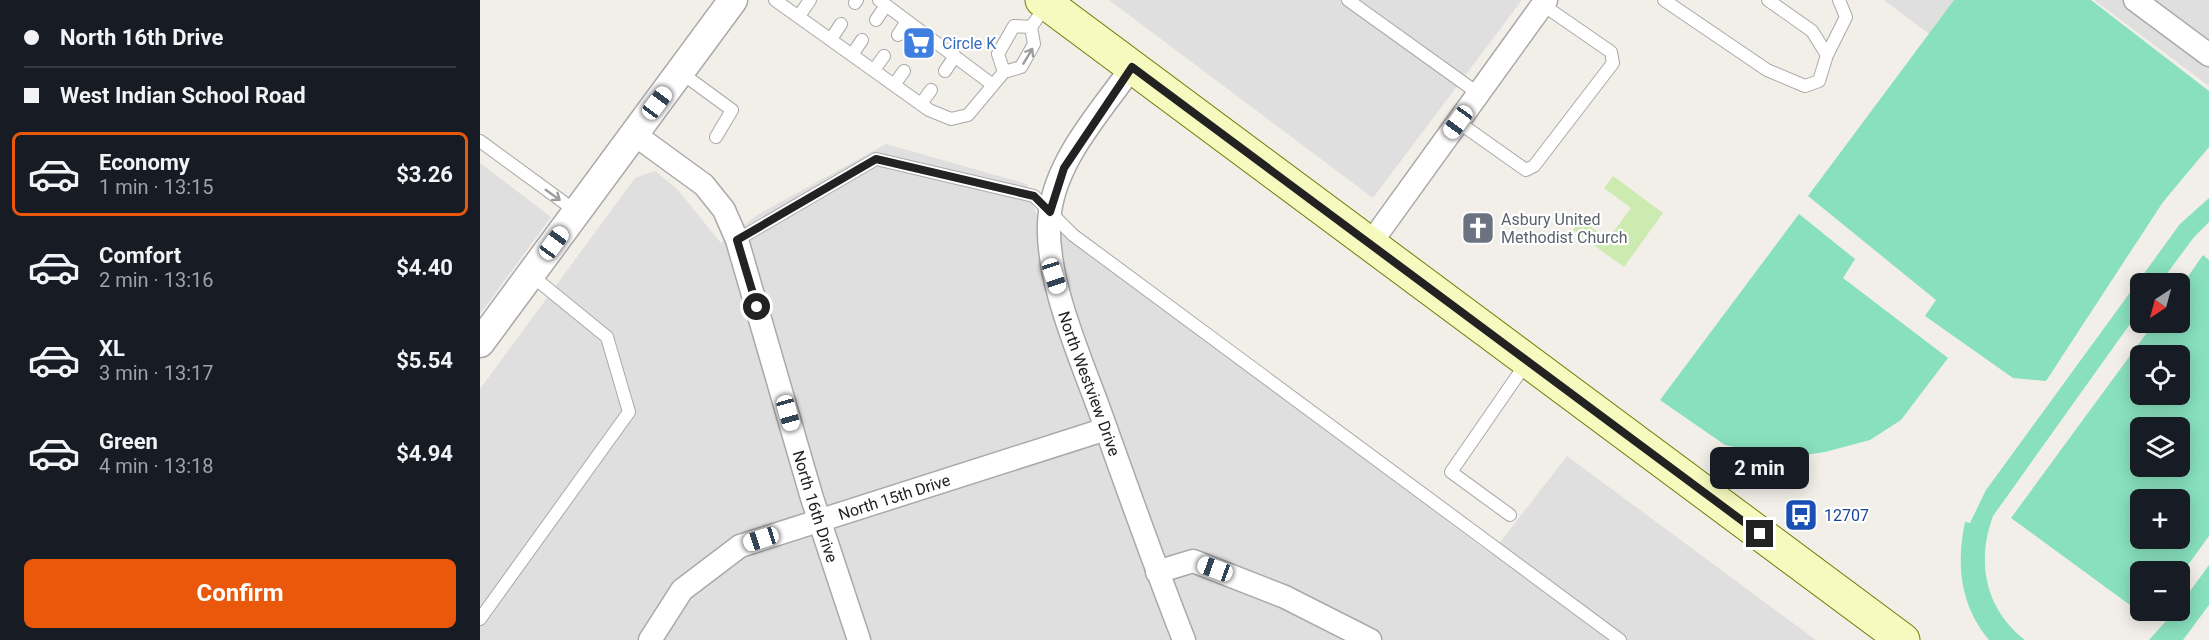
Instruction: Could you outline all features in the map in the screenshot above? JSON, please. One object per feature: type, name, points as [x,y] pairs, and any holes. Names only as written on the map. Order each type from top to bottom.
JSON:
[{"type":"main road","points":[[1040,10],[1132,67],[1897,638]]},
{"type":"street","points":[[480,343],[733,0]]},
{"type":"street","points":[[2135,0],[2209,55]]},
{"type":"street","points":[[1370,244],[1544,2]]},
{"type":"street","name":"North Westview Drive","points":[[1132,67],[1064,168],[1050,212],[1054,276],[1157,572],[1184,640]]},
{"type":"street","name":"North 16th Drive","points":[[634,134],[704,185],[724,210],[737,240],[819,520],[859,640]]},
{"type":"street","name":"North 15th Drive","points":[[650,640],[682,590],[740,546],[1106,429]]},
{"type":"street","points":[[1157,572],[1193,561],[1285,597],[1370,640]]},
{"type":"lane","points":[[775,0],[921,104],[951,119],[968,115],[1004,72],[1020,67],[1034,44],[1040,10]]},
{"type":"lane","points":[[799,16],[810,0]]},
{"type":"lane","points":[[1348,0],[1479,94]]},
{"type":"lane","points":[[1664,0],[1767,70],[1805,86],[1819,81],[1827,55],[1846,17],[1839,0]]},
{"type":"lane","points":[[1768,0],[1812,31],[1827,55]]},
{"type":"lane","points":[[1458,122],[1526,170],[1534,166],[1613,63],[1611,52],[1544,2]]},
{"type":"lane","points":[[876,20],[883,3],[993,85]]},
{"type":"lane","points":[[1004,72],[998,54],[1008,36],[1014,26],[1040,10]]},
{"type":"lane","points":[[898,35],[908,21]]},
{"type":"lane","points":[[831,39],[841,24]]},
{"type":"lane","points":[[919,50],[929,37]]},
{"type":"lane","points":[[852,55],[862,40]]},
{"type":"lane","points":[[874,70],[884,56]]},
{"type":"lane","points":[[945,71],[955,56]]},
{"type":"lane","points":[[894,85],[904,71]]},
{"type":"lane","points":[[680,72],[732,110],[716,137]]},
{"type":"lane","points":[[921,104],[931,90]]},
{"type":"lane","points":[[480,141],[577,212]]},
{"type":"lane","points":[[737,240],[876,159],[1034,196],[1072,235],[1620,640]]},
{"type":"lane","points":[[480,619],[629,412],[607,337],[531,275]]},
{"type":"lane","points":[[1510,515],[1451,472],[1528,361]]},
{"type":"shaded area","points":[[1109,0],[1522,0],[1373,198]]},
{"type":"shaded area","points":[[1884,0],[1954,0],[1929,34]]},
{"type":"shaded area","points":[[2094,0],[2209,0],[2209,86]]},
{"type":"shaded area","points":[[886,144],[1027,184],[1036,213],[1491,554],[1567,456],[1816,640],[480,640],[480,389],[635,178],[655,171],[677,189],[721,243],[757,215]]},
{"type":"shaded area","points":[[480,163],[551,217],[480,314]]},
{"type":"green space","points":[[1954,0],[2091,0],[2209,91],[2209,147],[2163,202],[2046,381],[2013,378],[1925,316],[1936,300],[1808,196]]},
{"type":"green space","points":[[1613,176],[1663,213],[1624,267],[1573,230],[1581,220],[1608,239],[1631,208],[1604,188]]},
{"type":"green space","points":[[2209,198],[2209,222],[2194,237],[2167,273],[2144,273],[2180,224]]},
{"type":"green space","points":[[1799,214],[1855,259],[1843,278],[1948,358],[1901,420],[1870,440],[1825,452],[1786,458],[1725,445],[1660,400]]},
{"type":"green space","points":[[2203,255],[2209,260],[2209,536],[2190,562],[2130,561],[2130,605],[2011,518],[2130,356],[2130,405],[2190,405],[2190,345],[2138,345],[2147,333],[2190,333],[2190,274]]},
{"type":"green space","points":[[2130,293],[2130,324],[1993,516],[1985,550],[1988,584],[2001,614],[2011,628],[2025,640],[1989,640],[1979,627],[1966,599],[1961,569],[1962,538],[1965,522],[1970,523],[1986,490]]},
{"type":"green space","points":[[2209,565],[2209,605],[2183,640],[2149,640],[2166,621],[2190,621],[2190,591]]},
{"type":"place","name":"Circle K","points":[[919,43]]},
{"type":"place","name":"Asbury United Methodist Church","points":[[1478,228]]},
{"type":"place","name":"12707","points":[[1801,515]]},
{"type":"route","points":[[757,307],[737,240],[876,159],[1034,196],[1050,212],[1064,168],[1132,67],[1760,534]]}]
